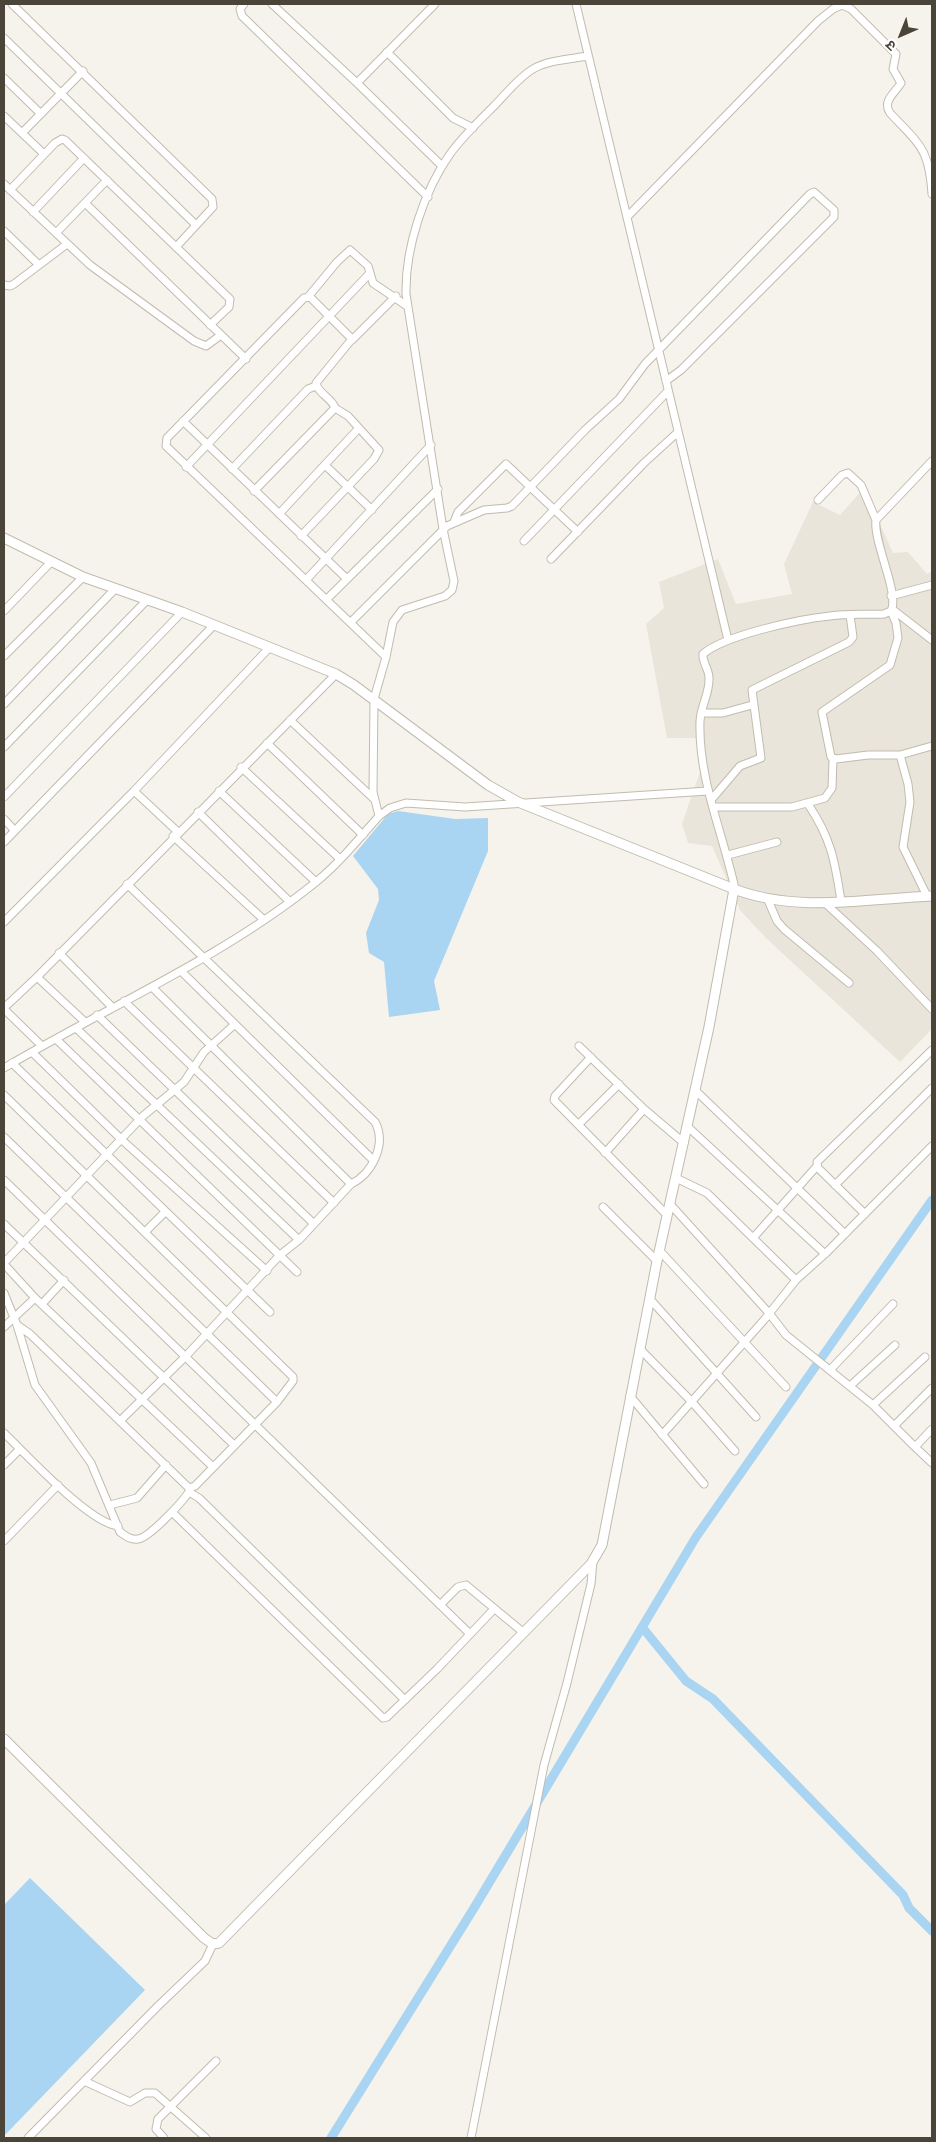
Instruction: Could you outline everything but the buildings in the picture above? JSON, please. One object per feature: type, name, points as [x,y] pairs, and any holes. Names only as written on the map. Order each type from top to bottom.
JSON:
[{"type":"street","points":[[12,4],[83,71],[212,199],[213,208],[177,246]]},
{"type":"street","points":[[244,4],[240,9],[242,16],[428,197]]},
{"type":"street","points":[[272,4],[442,166]]},
{"type":"street","points":[[357,83],[435,4]]},
{"type":"street","points":[[576,4],[728,640]]},
{"type":"street","points":[[627,218],[818,21],[833,8],[842,4],[852,9],[896,54],[893,69],[902,84],[889,98],[887,107],[920,145],[926,155],[930,168],[932,194]]},
{"type":"street","points":[[4,38],[196,225]]},
{"type":"street","points":[[387,52],[458,122],[472,128]]},
{"type":"street","points":[[379,816],[374,799],[372,768],[374,699],[386,658],[393,622],[398,613],[445,596],[452,590],[454,581],[408,306],[406,282],[417,223],[442,166],[451,152],[472,128],[534,68],[588,56]]},
{"type":"street","points":[[22,133],[83,71]]},
{"type":"street","points":[[4,78],[41,114]]},
{"type":"street","points":[[4,116],[44,154]]},
{"type":"street","points":[[10,190],[44,154],[62,139],[177,246],[231,301],[230,306],[210,325]]},
{"type":"street","points":[[33,212],[84,158]]},
{"type":"street","points":[[56,233],[107,180]]},
{"type":"street","points":[[4,184],[67,244],[104,276],[194,341],[206,346],[221,335]]},
{"type":"street","points":[[351,622],[444,529],[454,522],[490,508],[510,508],[585,430],[619,399],[639,371],[810,194],[817,193],[834,210],[834,217],[682,370],[666,381]]},
{"type":"street","points":[[84,203],[246,359]]},
{"type":"street","points":[[4,231],[39,265]]},
{"type":"street","points":[[4,285],[10,286],[14,284],[67,244]]},
{"type":"street","points":[[386,658],[327,599],[186,467],[167,448],[165,442],[166,438],[308,296],[348,251],[353,252],[366,263],[373,283],[396,296],[408,306]]},
{"type":"street","points":[[186,467],[370,272]]},
{"type":"street","points":[[308,296],[352,340]]},
{"type":"street","points":[[316,386],[317,380],[352,340],[396,296]]},
{"type":"street","points":[[301,536],[374,459],[379,450],[360,428],[344,413],[335,408],[316,386]]},
{"type":"street","points":[[232,469],[308,389],[316,386]]},
{"type":"street","points":[[524,541],[668,391]]},
{"type":"street","points":[[254,491],[335,408]]},
{"type":"street","points":[[183,421],[347,579]]},
{"type":"street","points":[[279,514],[360,428]]},
{"type":"street","points":[[550,559],[678,432]]},
{"type":"street","points":[[306,580],[431,445]]},
{"type":"street","points":[[454,522],[458,512],[506,464],[578,532]]},
{"type":"street","points":[[325,465],[372,510]]},
{"type":"street","points":[[876,520],[930,467]]},
{"type":"street","points":[[713,804],[769,808],[808,804],[825,798],[830,793],[833,759],[822,712],[890,664],[898,638],[892,610],[892,596],[876,520],[861,485],[851,474],[844,473],[818,500]]},
{"type":"street","points":[[327,599],[438,489]]},
{"type":"street","points":[[4,538],[83,576],[182,612],[336,674],[374,699],[488,784],[518,802],[734,889],[768,900],[801,904],[930,896],[903,847],[910,802],[908,784],[900,755]]},
{"type":"street","points":[[4,611],[51,562]]},
{"type":"street","points":[[4,656],[83,576]]},
{"type":"street","points":[[892,596],[932,585]]},
{"type":"street","points":[[4,704],[115,588]]},
{"type":"street","points":[[4,747],[147,600]]},
{"type":"street","points":[[28,2138],[205,1961],[213,1944],[226,1938],[593,1561],[602,1545],[659,1250],[696,1091],[723,956],[734,889],[728,855],[708,791],[702,763],[701,713],[709,679],[703,654],[728,640],[823,616],[884,614],[892,610]]},
{"type":"street","points":[[892,610],[932,640]]},
{"type":"street","points":[[4,797],[182,612]]},
{"type":"street","points":[[713,804],[740,766],[761,758],[759,734],[752,705],[751,695],[753,689],[803,667],[849,642],[853,637],[850,615]]},
{"type":"street","points":[[4,842],[214,625]]},
{"type":"street","points":[[4,922],[134,792],[270,647]]},
{"type":"street","points":[[42,1046],[4,1009],[241,767],[336,674]]},
{"type":"street","points":[[701,713],[723,713],[752,705]]},
{"type":"street","points":[[290,720],[374,799]]},
{"type":"street","points":[[267,743],[363,835]]},
{"type":"street","points":[[833,759],[900,755],[932,746]]},
{"type":"street","points":[[241,767],[340,859]]},
{"type":"street","points":[[219,791],[316,882]]},
{"type":"street","points":[[4,1068],[34,1053],[42,1046],[112,1007],[181,971],[263,919],[316,882],[363,835],[379,816],[390,808],[406,803],[456,807],[708,791]]},
{"type":"street","points":[[134,792],[263,919]]},
{"type":"street","points":[[808,804],[825,829],[836,867],[841,901]]},
{"type":"street","points":[[198,812],[289,901]]},
{"type":"street","points":[[4,819],[15,831]]},
{"type":"street","points":[[728,855],[777,842]]},
{"type":"street","points":[[121,1420],[186,1356],[280,1255],[299,1240],[351,1184],[366,1174],[381,1142],[381,1135],[375,1122],[127,884]]},
{"type":"street","points":[[768,900],[777,921],[784,929],[849,983]]},
{"type":"street","points":[[825,903],[877,951],[932,1009]]},
{"type":"street","points":[[60,953],[112,1007]]},
{"type":"street","points":[[181,971],[373,1160]]},
{"type":"street","points":[[37,977],[85,1022]]},
{"type":"street","points":[[152,987],[351,1184]]},
{"type":"street","points":[[124,1001],[334,1203]]},
{"type":"street","points":[[98,1015],[314,1224]]},
{"type":"street","points":[[213,1467],[35,1298],[4,1264],[23,1241],[85,1176],[140,1120],[175,1089],[193,1069],[200,1057],[234,1024]]},
{"type":"street","points":[[76,1028],[299,1240]]},
{"type":"street","points":[[56,1039],[297,1272]]},
{"type":"street","points":[[580,1046],[644,1109],[684,1143]]},
{"type":"street","points":[[753,1238],[798,1189],[817,1166],[819,1159],[932,1050]]},
{"type":"street","points":[[34,1053],[122,1140],[267,1271]]},
{"type":"street","points":[[591,1057],[554,1097],[605,1153],[667,1215]]},
{"type":"street","points":[[12,1063],[106,1156],[270,1312]]},
{"type":"street","points":[[579,1124],[619,1084]]},
{"type":"street","points":[[835,1185],[932,1088]]},
{"type":"street","points":[[696,1091],[845,1234]]},
{"type":"street","points":[[4,1095],[293,1377],[293,1382],[277,1402],[190,1490],[172,1512],[142,1538],[130,1539],[120,1532],[91,1463],[35,1384],[16,1322],[4,1293]]},
{"type":"street","points":[[605,1153],[644,1109]]},
{"type":"street","points":[[687,1126],[825,1254]]},
{"type":"street","points":[[4,1137],[277,1402]]},
{"type":"street","points":[[662,1435],[746,1341],[796,1280],[825,1254],[932,1146]]},
{"type":"street","points":[[817,1166],[865,1214]]},
{"type":"street","points":[[676,1178],[706,1193],[796,1280]]},
{"type":"street","points":[[4,1180],[470,1634]]},
{"type":"street","points":[[670,1204],[769,1313],[786,1335],[873,1405],[932,1463]]},
{"type":"street","points":[[603,1207],[657,1261]]},
{"type":"street","points":[[145,1232],[165,1212]]},
{"type":"street","points":[[4,1224],[234,1445]]},
{"type":"street","points":[[659,1250],[746,1341],[786,1387]]},
{"type":"street","points":[[42,1304],[64,1280]]},
{"type":"street","points":[[4,1327],[16,1322],[35,1298]]},
{"type":"street","points":[[650,1299],[756,1417]]},
{"type":"street","points":[[830,1370],[893,1304]]},
{"type":"street","points":[[16,1322],[121,1420],[405,1700]]},
{"type":"street","points":[[850,1386],[895,1345]]},
{"type":"street","points":[[640,1350],[692,1402],[735,1451]]},
{"type":"street","points":[[873,1405],[925,1357]]},
{"type":"street","points":[[894,1426],[932,1388]]},
{"type":"street","points":[[630,1396],[704,1484]]},
{"type":"street","points":[[915,1447],[932,1430]]},
{"type":"street","points":[[4,1433],[58,1485],[96,1516],[107,1524],[118,1526]]},
{"type":"street","points":[[4,1465],[20,1449]]},
{"type":"street","points":[[110,1505],[137,1498],[166,1465]]},
{"type":"street","points":[[4,1541],[58,1485]]},
{"type":"street","points":[[172,1512],[381,1716],[388,1717],[494,1609]]},
{"type":"street","points":[[471,2138],[544,1765],[591,1584],[593,1561]]},
{"type":"street","points":[[440,1605],[463,1584],[469,1586],[524,1633]]},
{"type":"street","points":[[4,1739],[213,1944]]},
{"type":"street","points":[[164,2138],[156,2129],[156,2124],[170,2105],[216,2061]]},
{"type":"street","points":[[84,2081],[130,2102],[149,2092],[155,2093],[206,2138]]},
{"type":"shaded area","points":[[864,488],[893,553],[908,552],[927,574],[932,571],[932,1029],[900,1062],[766,938],[740,910],[712,846],[688,843],[682,824],[701,769],[697,738],[667,738],[646,624],[664,608],[659,582],[718,559],[736,604],[792,594],[784,564],[813,502],[840,515]]},
{"type":"water","points":[[398,811],[455,819],[488,818],[488,851],[434,981],[440,1010],[389,1017],[384,962],[369,953],[366,933],[379,900],[378,889],[353,856],[388,814]]},
{"type":"water","points":[[30,1878],[145,1990],[4,2136],[4,1905]]},
{"type":"waterway","points":[[331,2138],[474,1908],[696,1537],[932,1200]]},
{"type":"waterway","points":[[642,1627],[686,1681],[713,1699],[903,1895],[909,1908],[932,1931]]}]
